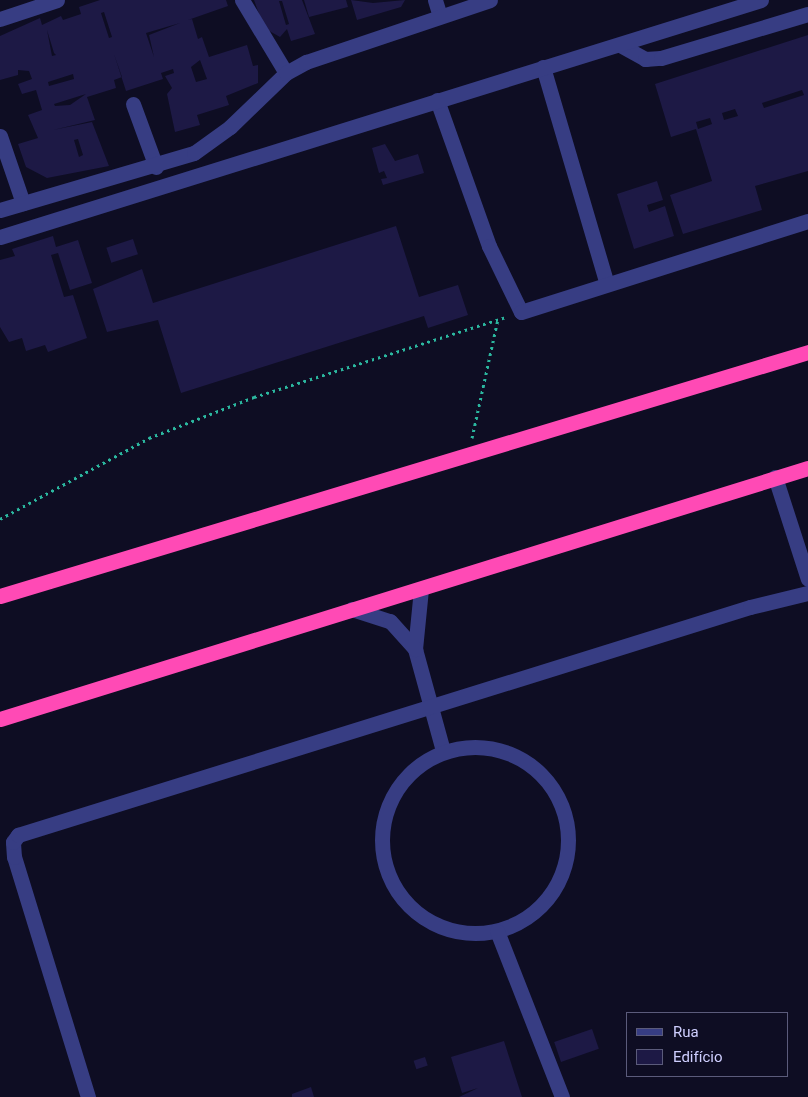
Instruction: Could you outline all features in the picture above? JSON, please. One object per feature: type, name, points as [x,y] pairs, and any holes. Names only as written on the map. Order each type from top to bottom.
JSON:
[{"type":"highway","points":[[0,596],[804,354]]},
{"type":"highway","points":[[0,719],[808,468]]},
{"type":"street","points":[[0,19],[57,0]]},
{"type":"street","points":[[242,0],[286,74]]},
{"type":"street","points":[[435,0],[440,16]]},
{"type":"street","points":[[0,210],[156,167],[210,142],[286,74],[334,52],[490,0]]},
{"type":"street","points":[[0,237],[761,0]]},
{"type":"street","points":[[620,45],[645,59],[661,58],[808,14]]},
{"type":"street","points":[[542,67],[607,284]]},
{"type":"street","points":[[437,100],[489,246],[521,312],[808,221]]},
{"type":"street","points":[[133,104],[156,167]]},
{"type":"street","points":[[0,136],[23,203]]},
{"type":"street","points":[[775,478],[808,579]]},
{"type":"street","points":[[421,588],[415,649],[443,751]]},
{"type":"street","points":[[88,1097],[14,858],[14,838],[750,607],[808,593]]},
{"type":"street","points":[[352,610],[390,621],[415,649]]},
{"type":"street","points":[[474,746],[504,750],[531,764],[553,786],[566,813],[570,843],[564,873],[548,899],[526,920],[497,931],[465,933],[435,925],[409,907],[388,874],[382,851],[383,820],[395,790],[416,767],[443,751],[474,746]]},
{"type":"street","points":[[497,931],[562,1097]]},
{"type":"path","points":[[0,519],[150,438],[254,397],[521,312]]},
{"type":"path","points":[[468,454],[498,319]]},
{"type":"building","points":[[100,0],[226,0],[228,6],[188,20],[192,19],[198,39],[202,37],[209,57],[247,45],[253,66],[258,65],[258,83],[226,96],[229,105],[197,115],[200,125],[175,132],[167,94],[172,88],[165,76],[174,73],[173,69],[161,73],[163,79],[126,91],[122,77],[114,80],[116,88],[87,97],[95,120],[53,130],[92,122],[109,166],[47,178],[26,167],[18,144],[38,138],[28,115],[42,110],[36,90],[22,94],[18,84],[32,79],[29,71],[18,70],[18,75],[0,80],[0,36],[40,18],[42,25],[61,16],[63,20],[81,14],[79,7]],"holes":[[[104,12],[112,37],[109,38],[101,13]],[[180,23],[149,35],[154,57],[146,33]],[[47,30],[54,53],[56,55],[52,56]],[[200,60],[207,79],[196,82],[191,67]],[[73,74],[74,79],[49,86],[48,82]],[[86,94],[70,105],[55,106],[54,104]],[[78,139],[83,155],[79,157],[74,140]]]},
{"type":"building","points":[[254,0],[302,0],[315,34],[291,41],[287,29],[280,37],[264,28]],"holes":[[[279,1],[282,1],[289,24],[286,25]]]},
{"type":"building","points":[[304,0],[346,0],[348,7],[309,17]]},
{"type":"building","points":[[351,0],[373,3],[405,0],[401,7],[357,20]]},
{"type":"building","points":[[808,35],[808,171],[755,186],[762,210],[683,234],[670,195],[712,181],[696,129],[671,137],[655,84]],"holes":[[[802,90],[804,95],[764,108],[762,103]],[[735,109],[738,116],[724,120],[722,113]],[[710,118],[712,124],[698,129],[696,122]]]},
{"type":"building","points":[[385,144],[395,161],[418,154],[424,173],[383,185],[381,179],[387,178],[384,171],[379,173],[372,148]]},
{"type":"building","points":[[657,181],[663,200],[647,205],[649,212],[665,206],[674,236],[634,249],[617,194]]},
{"type":"building","points":[[396,226],[419,297],[458,285],[468,315],[428,328],[424,316],[181,393],[158,320],[107,332],[93,289],[142,269],[153,303]]},
{"type":"building","points":[[53,236],[56,247],[78,240],[92,283],[70,290],[58,253],[51,255],[64,297],[73,295],[87,338],[48,352],[45,345],[26,351],[22,338],[9,342],[0,327],[0,260],[15,256],[12,249]]},
{"type":"building","points":[[133,239],[138,254],[111,263],[106,248]]},
{"type":"building","points":[[592,1029],[599,1049],[561,1062],[554,1042]]},
{"type":"building","points":[[504,1041],[522,1097],[459,1097],[478,1088],[462,1093],[451,1057]]},
{"type":"building","points":[[425,1057],[428,1066],[416,1069],[414,1061]]},
{"type":"building","points":[[311,1087],[314,1097],[292,1097],[292,1094]]}]
